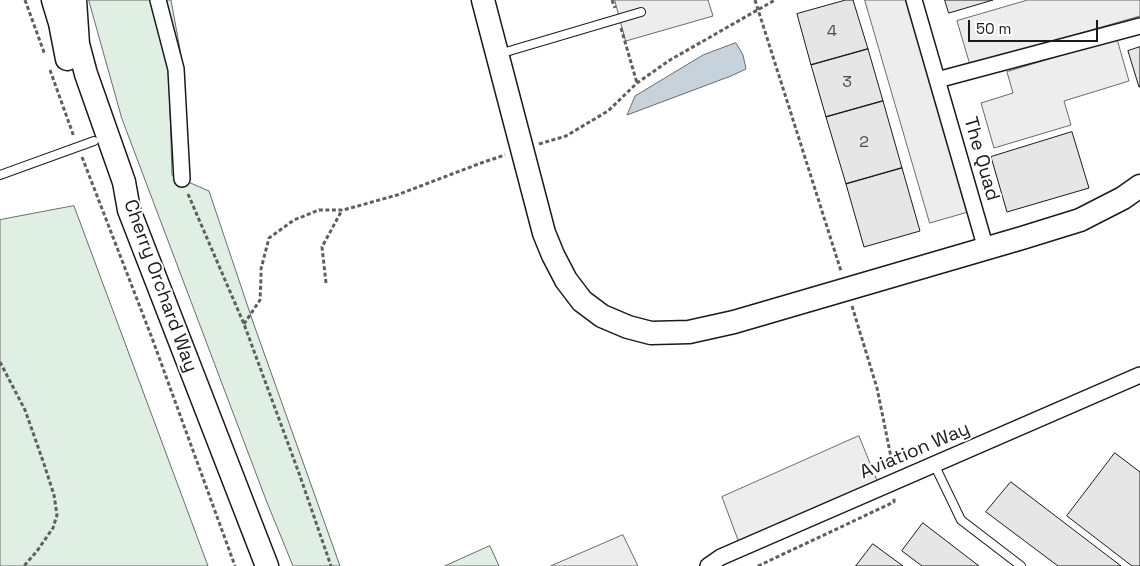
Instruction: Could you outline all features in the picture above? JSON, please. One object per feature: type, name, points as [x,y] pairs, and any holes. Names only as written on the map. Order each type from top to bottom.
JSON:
[{"type":"street","points":[[53,0],[74,83],[86,144],[129,210]]},
{"type":"street","name":"Cherry Orchard Way","points":[[75,0],[78,44],[86,74],[124,182],[129,210],[267,566]]},
{"type":"street","points":[[158,0],[176,69],[182,179]]},
{"type":"street","points":[[483,0],[544,234],[566,280],[582,301],[602,316],[628,327],[652,333],[688,332],[734,322],[1080,220],[1123,198],[1140,186]]},
{"type":"street","name":"The Quad","points":[[914,0],[986,249]]},
{"type":"street","points":[[937,80],[1140,26]]},
{"type":"street","name":"Aviation Way","points":[[708,566],[721,557],[1140,375]]},
{"type":"lane","points":[[498,54],[641,12]]},
{"type":"lane","points":[[0,175],[86,144]]},
{"type":"lane","points":[[934,464],[961,520],[1021,566]]},
{"type":"path","points":[[25,0],[45,55]]},
{"type":"path","points":[[612,0],[636,83]]},
{"type":"path","points":[[755,0],[877,388],[896,481],[894,502],[758,566]]},
{"type":"path","points":[[244,324],[260,300],[261,269],[269,238],[294,220],[319,210],[343,210],[397,195],[481,163],[566,136],[608,111],[636,83],[670,60],[775,0]]},
{"type":"path","points":[[48,64],[86,144],[152,338],[235,566]]},
{"type":"path","points":[[182,179],[244,324],[331,566]]},
{"type":"path","points":[[326,283],[322,247],[343,210]]},
{"type":"path","points":[[0,362],[25,410],[54,495],[57,515],[53,528],[24,566]]},
{"type":"green space","points":[[89,0],[171,0],[181,55],[169,74],[172,175],[209,191],[253,322],[340,566],[293,566],[266,500],[122,119]]},
{"type":"green space","points":[[74,206],[208,566],[0,566],[0,220]]},
{"type":"green space","points":[[490,546],[499,566],[445,566]]},
{"type":"shaded area","points":[[615,0],[708,0],[713,16],[626,41]]},
{"type":"shaded area","points":[[865,0],[907,0],[968,212],[930,223]]},
{"type":"shaded area","points":[[1028,0],[1140,0],[1140,16],[970,65],[957,21]]},
{"type":"shaded area","points":[[1117,39],[1129,81],[1064,101],[1071,125],[994,148],[981,103],[1013,93],[1007,72]]},
{"type":"shaded area","points":[[736,43],[743,55],[746,69],[627,115],[635,96],[703,55]]},
{"type":"shaded area","points":[[859,436],[880,488],[741,548],[722,497]]},
{"type":"shaded area","points":[[623,535],[638,566],[551,566]]},
{"type":"building","points":[[846,0],[853,0],[868,49],[811,65],[797,14]]},
{"type":"building","points":[[945,0],[993,0],[949,13]]},
{"type":"building","points":[[1140,47],[1140,87],[1139,87],[1128,51]]},
{"type":"building","points":[[868,49],[883,101],[826,117],[811,65]]},
{"type":"building","points":[[883,101],[902,168],[846,184],[826,117]]},
{"type":"building","points":[[1072,132],[1089,188],[1007,212],[991,157]]},
{"type":"building","points":[[902,168],[920,231],[864,247],[846,184]]},
{"type":"building","points":[[1115,453],[1140,472],[1140,566],[1132,566],[1067,516]]},
{"type":"building","points":[[1011,482],[1121,566],[1058,566],[986,512]]},
{"type":"building","points":[[923,523],[979,566],[922,566],[902,551]]},
{"type":"building","points":[[873,544],[903,566],[856,566]]}]
